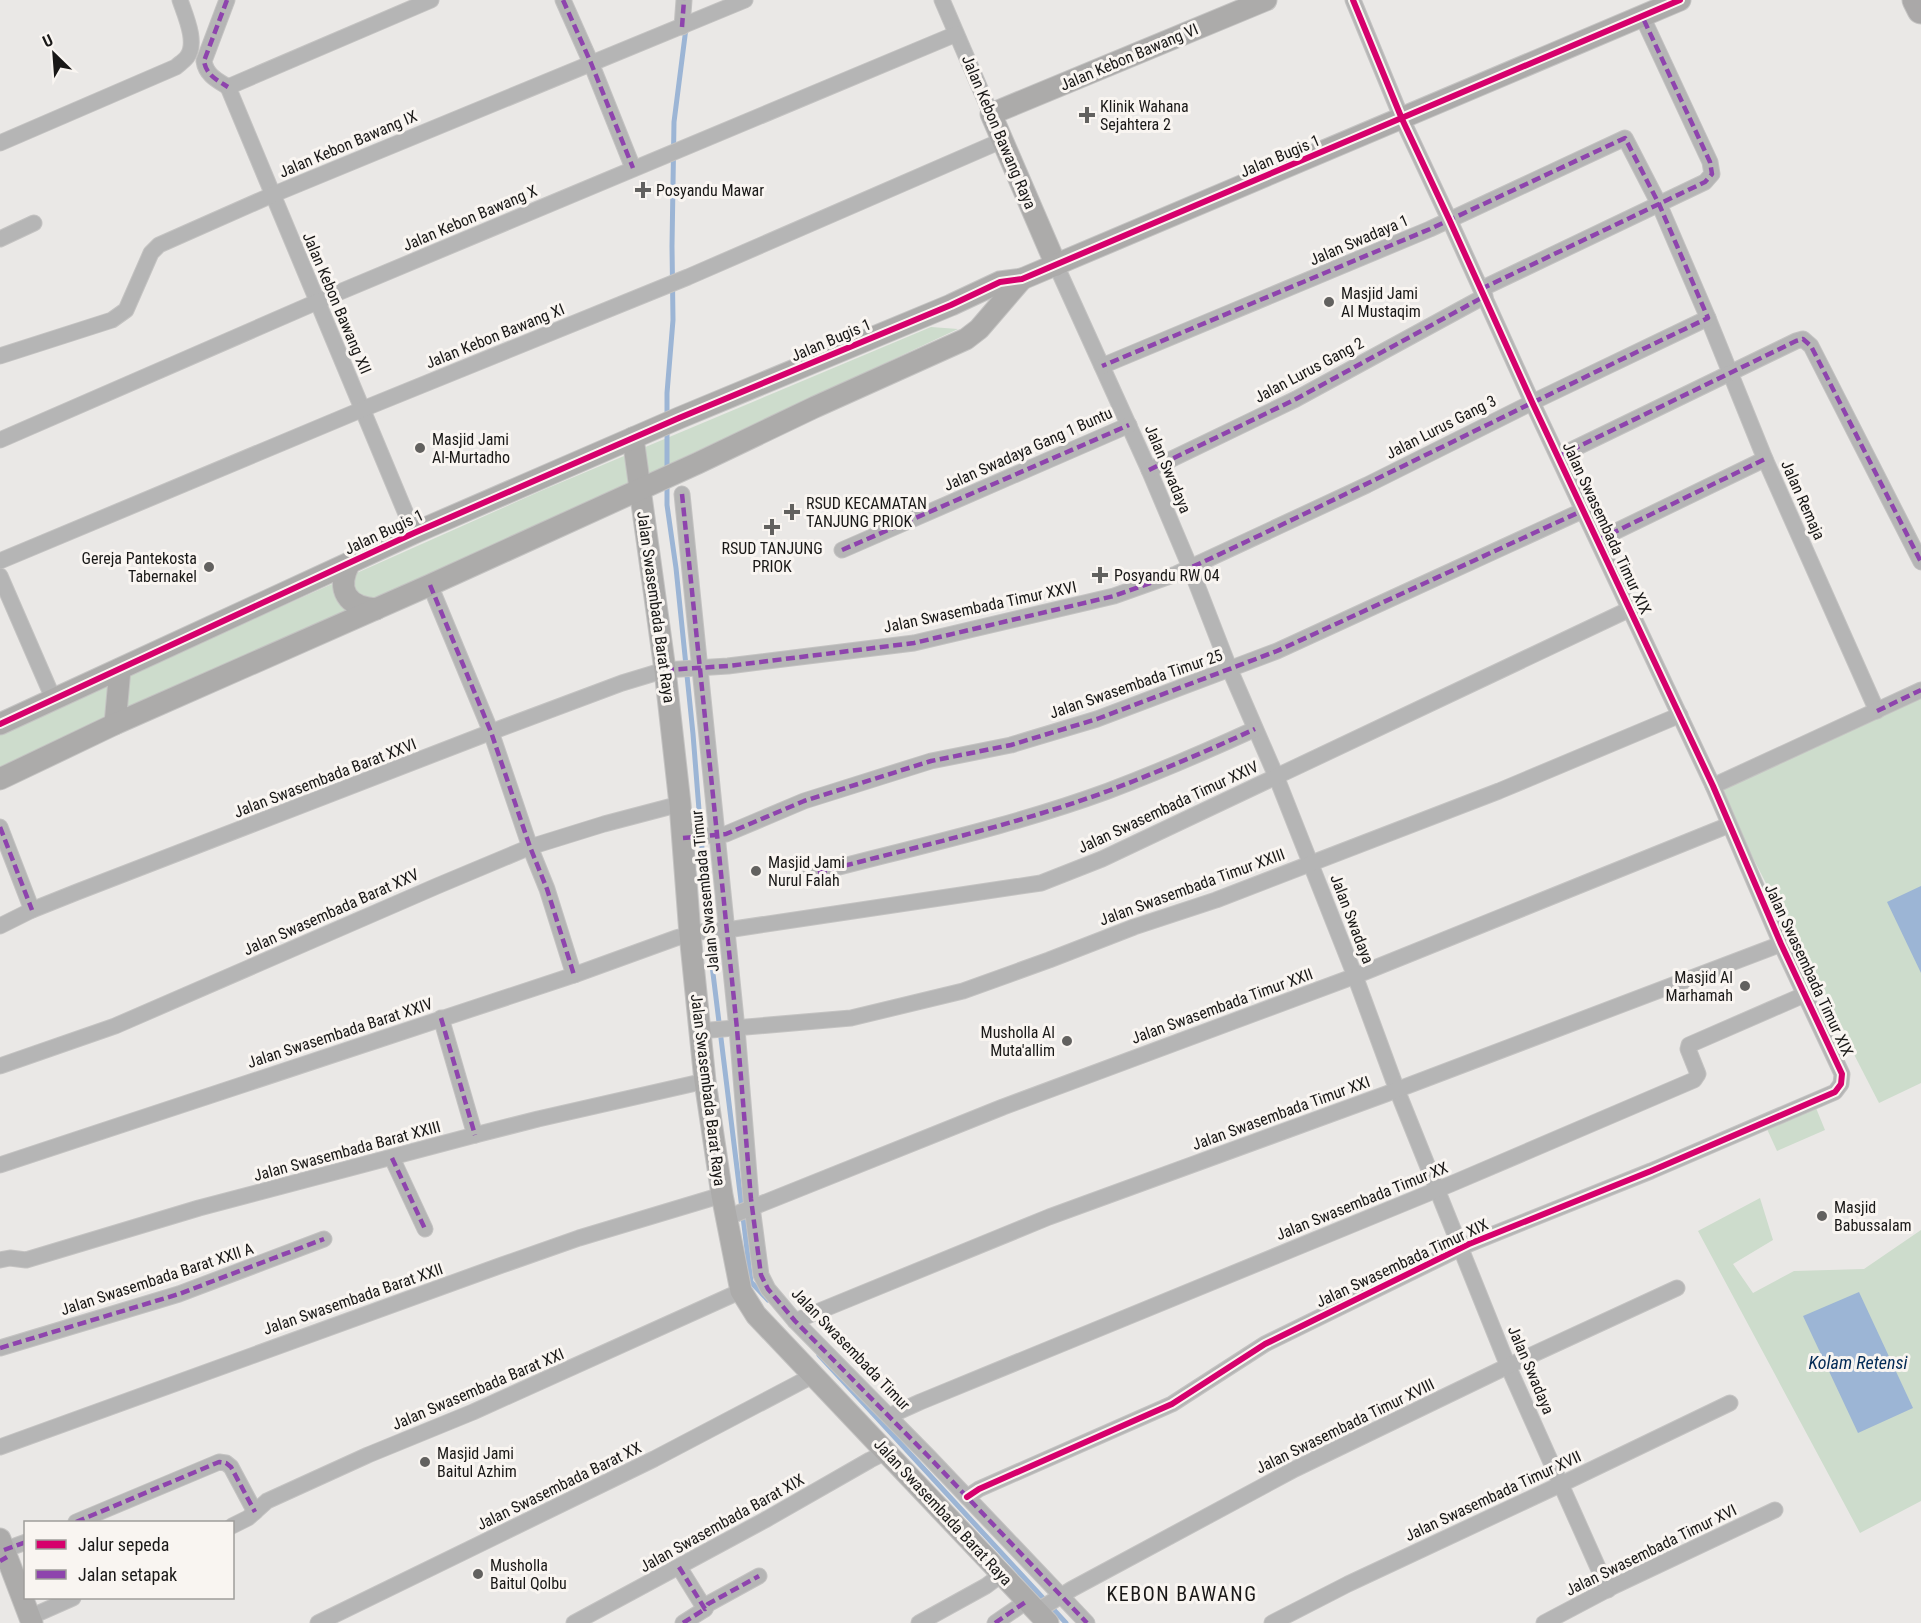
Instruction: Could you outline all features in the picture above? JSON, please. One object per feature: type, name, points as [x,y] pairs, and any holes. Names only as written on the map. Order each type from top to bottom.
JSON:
[{"type":"highway","points":[[1916,0],[1921,10]]},
{"type":"street","points":[[0,143],[176,67],[187,57],[191,38],[180,0]]},
{"type":"street","points":[[227,0],[204,61],[205,70],[228,87],[432,0]]},
{"type":"street","points":[[563,0],[633,168]]},
{"type":"street","points":[[682,26],[684,0]]},
{"type":"street","name":"Jalan Kebon Bawang IX","points":[[0,356],[112,320],[126,310],[151,253],[159,245],[272,195],[745,0]]},
{"type":"street","name":"Jalan Kebon Bawang Raya","points":[[942,0],[1056,265]]},
{"type":"street","name":"Jalan Kebon Bawang VI","points":[[992,114],[1266,0]]},
{"type":"street","points":[[1353,0],[1402,118]]},
{"type":"street","name":"Jalan Bugis 1","points":[[0,723],[414,533],[679,418],[951,305],[1000,282],[1022,279],[1056,265],[1680,0]]},
{"type":"street","name":"Jalan Lurus Gang 2","points":[[1149,470],[1296,399],[1483,293],[1705,182],[1712,174],[1710,162],[1642,16]]},
{"type":"street","name":"Jalan Kebon Bawang X","points":[[0,440],[317,302],[956,34]]},
{"type":"street","name":"Jalan Kebon Bawang XII","points":[[228,87],[414,533]]},
{"type":"street","name":"Jalan Swasembada Timur XIX","points":[[967,1497],[979,1489],[1172,1404],[1265,1344],[1461,1248],[1651,1171],[1835,1092],[1841,1084],[1842,1074],[1781,944],[1713,786],[1532,402],[1402,118]]},
{"type":"street","name":"Jalan Swadaya 1","points":[[1102,366],[1430,229],[1625,138]]},
{"type":"street","name":"Jalan Remaja","points":[[1625,138],[1659,204],[1765,459],[1877,711]]},
{"type":"street","name":"Jalan Kebon Bawang XI","points":[[0,561],[363,409],[688,278],[1003,140]]},
{"type":"street","points":[[0,239],[34,224]]},
{"type":"street","name":"Jalan Swadaya","points":[[1056,265],[1149,470],[1190,567],[1230,670],[1311,863],[1397,1090],[1508,1366],[1608,1590]]},
{"type":"street","name":"Jalan Bugis 1","points":[[0,779],[115,724],[430,585],[973,335],[1022,279]]},
{"type":"street","points":[[951,305],[965,316],[968,323],[963,338],[958,342]]},
{"type":"street","name":"Jalan Lurus Gang 3","points":[[1190,567],[1367,485],[1532,402],[1708,318]]},
{"type":"street","points":[[1559,456],[1803,339],[1808,342],[1921,562]]},
{"type":"street","name":"Jalan Swadaya Gang 1 Buntu","points":[[842,550],[1129,425]]},
{"type":"street","name":"Jalan Swasembada Barat Raya","points":[[639,436],[667,669],[680,804],[686,838],[705,1082],[722,1195],[741,1291],[756,1315],[1002,1574],[1044,1606]]},
{"type":"street","points":[[1598,540],[1765,459]]},
{"type":"street","name":"Jalan Swasembada Timur","points":[[682,494],[721,930],[735,1029],[750,1209],[761,1275],[768,1289],[795,1321],[967,1497],[1044,1606],[1087,1623]]},
{"type":"street","name":"Jalan Swasembada Timur 25","points":[[686,838],[726,834],[804,801],[931,761],[1011,745],[1097,719],[1277,651],[1584,510]]},
{"type":"street","points":[[349,564],[343,576],[343,590],[350,602],[362,608],[376,609]]},
{"type":"street","name":"Jalan Swasembada Timur XXVI","points":[[667,669],[728,666],[914,643],[1114,596],[1190,567]]},
{"type":"street","points":[[2,585],[54,698]]},
{"type":"street","points":[[430,585],[491,732],[547,889],[574,975]]},
{"type":"street","name":"Jalan Swasembada Timur XXIV","points":[[694,933],[1041,883],[1102,859],[1630,609]]},
{"type":"street","points":[[115,724],[120,669]]},
{"type":"street","name":"Jalan Swasembada Barat XXVI","points":[[0,926],[32,910],[491,732],[622,683],[667,669]]},
{"type":"street","points":[[1713,786],[1921,690]]},
{"type":"street","name":"Jalan Swasembada Timur XXIII","points":[[702,1031],[851,1018],[963,991],[1134,927],[1216,900],[1499,791],[1680,715]]},
{"type":"street","points":[[805,876],[1027,818],[1107,791],[1256,729]]},
{"type":"street","name":"Jalan Swasembada Barat XXV","points":[[0,1066],[115,1026],[531,847],[604,824],[680,804]]},
{"type":"street","name":"Jalan Swasembada Timur XXII","points":[[728,1217],[1004,1107],[1355,976],[1729,825]]},
{"type":"street","points":[[0,827],[32,910]]},
{"type":"street","name":"Jalan Swasembada Barat XXIV","points":[[0,1165],[694,933]]},
{"type":"street","name":"Jalan Swasembada Timur XXI","points":[[795,1321],[1049,1217],[1397,1090],[1781,944]]},
{"type":"street","name":"Jalan Swasembada Timur XX","points":[[889,1416],[1694,1080],[1698,1074],[1688,1049],[1689,1045],[1806,994]]},
{"type":"street","points":[[441,1018],[475,1135]]},
{"type":"street","name":"Jalan Swasembada Barat XXIII","points":[[0,1260],[10,1258],[26,1260],[199,1208],[475,1135],[705,1082]]},
{"type":"street","points":[[392,1158],[425,1228]]},
{"type":"street","name":"Jalan Swasembada Barat XXII","points":[[0,1447],[579,1238],[722,1195]]},
{"type":"street","name":"Jalan Swasembada Barat XXII A","points":[[0,1348],[179,1294],[324,1239]]},
{"type":"street","name":"Jalan Swasembada Timur XVIII","points":[[995,1623],[1044,1606],[1296,1469],[1508,1366],[1677,1288]]},
{"type":"street","name":"Jalan Swasembada Barat XXI","points":[[234,1525],[255,1512],[267,1501],[741,1291]]},
{"type":"street","name":"Jalan Swasembada Barat XX","points":[[318,1623],[644,1464],[814,1375]]},
{"type":"street","name":"Jalan Swasembada Timur XVII","points":[[1272,1623],[1348,1584],[1730,1402]]},
{"type":"street","name":"Jalan Swasembada Barat XIX","points":[[574,1623],[886,1452]]},
{"type":"street","points":[[78,1521],[219,1462],[231,1467],[255,1512]]},
{"type":"street","name":"Jalan Swasembada Timur XVI","points":[[1544,1623],[1775,1510]]},
{"type":"street","points":[[24,1543],[3,1552],[31,1620],[71,1599]]},
{"type":"street","points":[[679,1567],[705,1609]]},
{"type":"street","points":[[919,1623],[986,1586],[1002,1574]]},
{"type":"street","points":[[683,1623],[705,1609],[708,1604],[759,1576]]},
{"type":"green space","points":[[931,327],[958,329],[558,516],[0,770],[0,734],[543,490]]},
{"type":"green space","points":[[1921,694],[1921,1083],[1879,1103],[1718,790]]},
{"type":"green space","points":[[1816,1108],[1825,1130],[1777,1151],[1767,1129]]},
{"type":"green space","points":[[1760,1198],[1773,1240],[1733,1264],[1753,1293],[1794,1271],[1864,1269],[1921,1230],[1921,1501],[1860,1533],[1698,1231]]},
{"type":"water","points":[[1921,886],[1921,973],[1887,902]]},
{"type":"water","name":"Kolam Retensi","points":[[1859,1292],[1913,1408],[1858,1433],[1803,1316]]},
{"type":"waterway","points":[[667,417],[673,320],[674,122],[686,28]]},
{"type":"waterway","points":[[667,429],[667,471]]},
{"type":"waterway","points":[[667,483],[667,505],[676,568],[693,734],[710,949],[751,1282],[768,1300]]},
{"type":"waterway","points":[[819,1355],[1066,1623]]},
{"type":"marked path","points":[[227,0],[204,61],[210,74],[228,87]]},
{"type":"marked path","points":[[563,0],[633,168]]},
{"type":"marked path","points":[[682,27],[684,0]]},
{"type":"marked path","points":[[1481,289],[1705,182],[1712,174],[1710,162],[1642,16]]},
{"type":"marked path","points":[[665,670],[728,666],[914,643],[1114,596],[1203,562],[1708,318],[1659,204],[1625,138],[1430,229],[1102,366]]},
{"type":"marked path","points":[[1149,470],[1296,399],[1485,296]]},
{"type":"marked path","points":[[1559,456],[1803,339],[1811,346],[1921,562]]},
{"type":"marked path","points":[[842,550],[1129,425]]},
{"type":"marked path","points":[[1598,540],[1765,459]]},
{"type":"marked path","points":[[682,494],[737,1029],[751,1199],[761,1275],[768,1289],[795,1321],[1087,1623]]},
{"type":"marked path","points":[[683,838],[726,834],[804,801],[931,761],[1011,745],[1097,719],[1277,651],[1584,510]]},
{"type":"marked path","points":[[430,585],[491,732],[530,847],[547,889],[574,975]]},
{"type":"marked path","points":[[1877,711],[1921,690]]},
{"type":"marked path","points":[[805,876],[996,827],[1071,804],[1145,776],[1255,729]]},
{"type":"marked path","points":[[0,827],[32,910]]},
{"type":"marked path","points":[[441,1018],[475,1135]]},
{"type":"marked path","points":[[392,1158],[425,1229]]},
{"type":"marked path","points":[[0,1348],[179,1294],[324,1239]]},
{"type":"marked path","points":[[78,1521],[219,1462],[231,1467],[255,1512]]},
{"type":"marked path","points":[[4,1550],[24,1543]]},
{"type":"marked path","points":[[0,1561],[7,1557]]},
{"type":"marked path","points":[[679,1567],[705,1609],[708,1604],[759,1576]]},
{"type":"marked path","points":[[995,1623],[1027,1601]]},
{"type":"marked path","points":[[683,1623],[705,1609]]},
{"type":"cycle path","points":[[967,1497],[979,1489],[1172,1404],[1265,1344],[1469,1244],[1651,1171],[1835,1092],[1841,1084],[1842,1074],[1781,944],[1713,786],[1402,119],[1353,0]]},
{"type":"cycle path","points":[[0,724],[414,533],[679,418],[951,305],[1000,282],[1022,279],[1680,0]]},
{"type":"place","name":"Klinik Wahana Sejahtera 2","points":[[1087,115]]},
{"type":"place","name":"Posyandu Mawar","points":[[643,190]]},
{"type":"place","name":"Masjid Jami Al Mustaqim","points":[[1329,302]]},
{"type":"place","name":"Masjid Jami Al-Murtadho","points":[[420,448]]},
{"type":"place","name":"RSUD KECAMATAN TANJUNG PRIOK","points":[[792,512]]},
{"type":"place","name":"RSUD TANJUNG PRIOK","points":[[772,527]]},
{"type":"place","name":"Gereja Pantekosta Tabernakel","points":[[209,567]]},
{"type":"place","name":"Posyandu RW 04","points":[[1100,575]]},
{"type":"place","name":"Masjid Jami Nurul Falah","points":[[756,871]]},
{"type":"place","name":"Masjid Al Marhamah","points":[[1745,986]]},
{"type":"place","name":"Musholla Al Muta'allim","points":[[1067,1041]]},
{"type":"place","name":"Masjid Babussalam","points":[[1822,1216]]},
{"type":"place","name":"Masjid Jami Baitul Azhim","points":[[425,1462]]},
{"type":"place","name":"Musholla Baitul Qolbu","points":[[478,1574]]},
{"type":"district","name":"KEBON BAWANG","points":[[1182,1594]]}]
